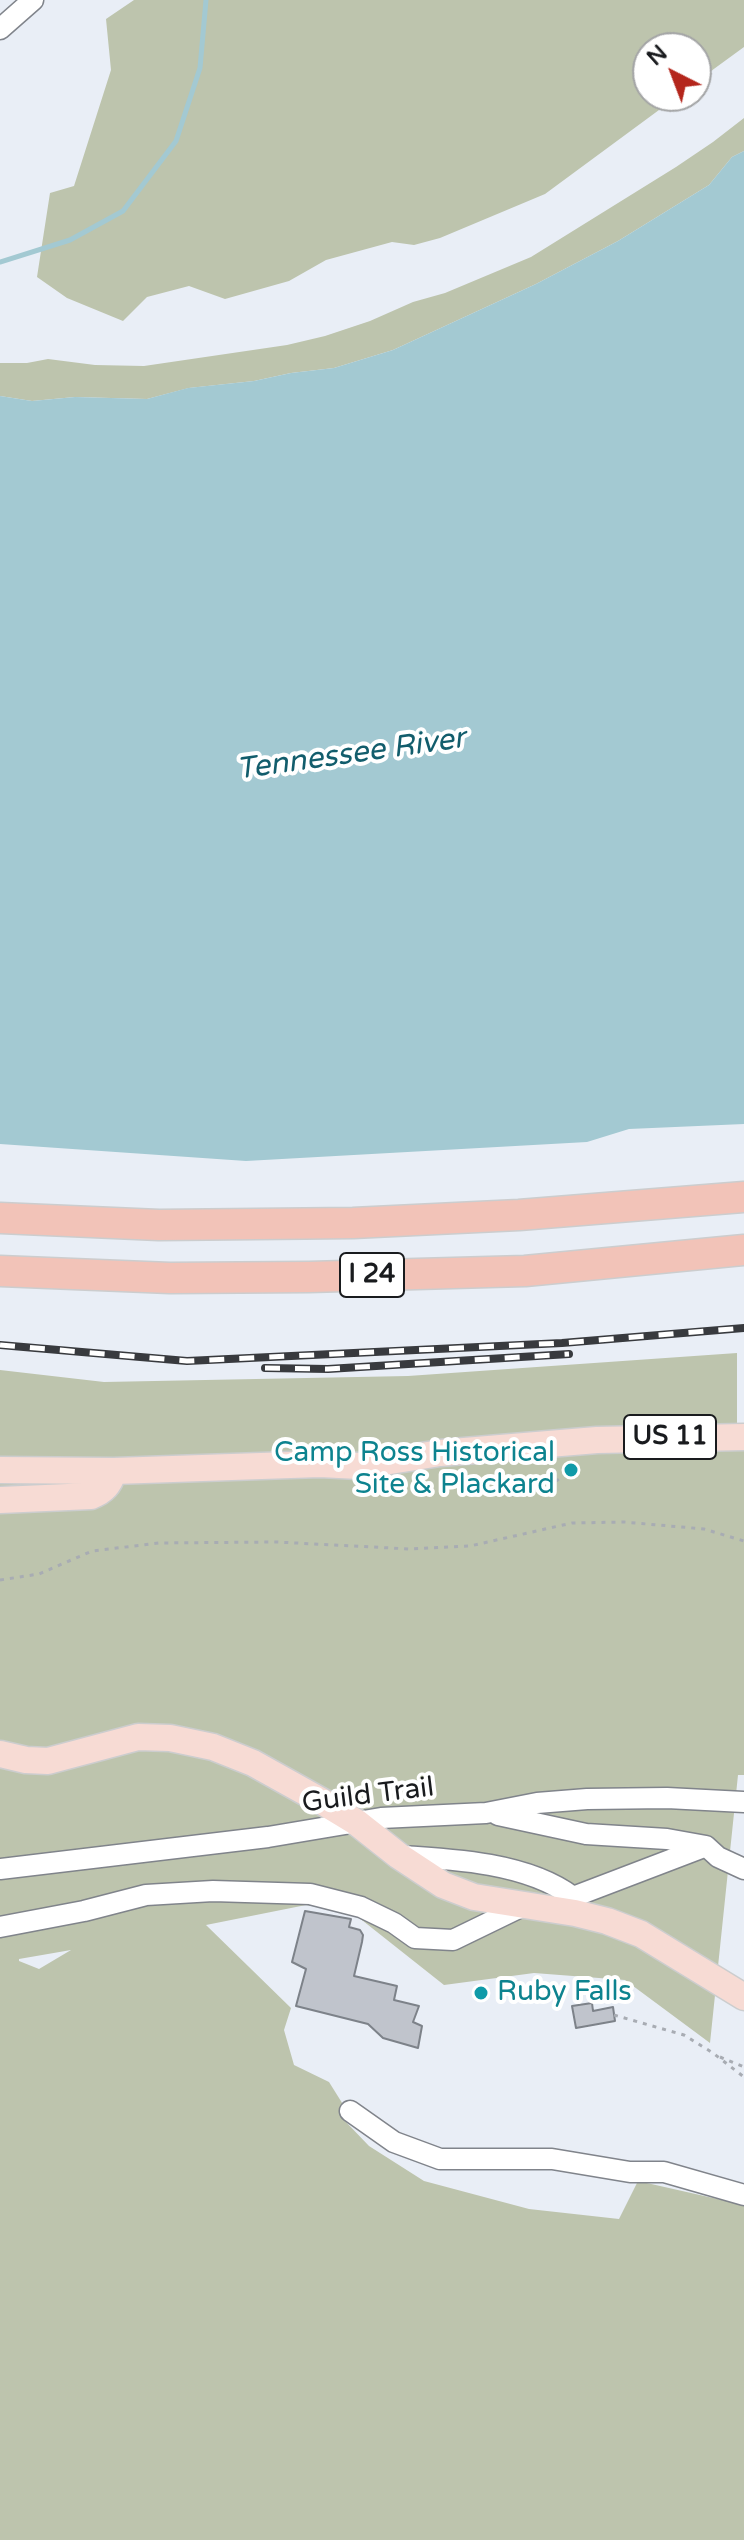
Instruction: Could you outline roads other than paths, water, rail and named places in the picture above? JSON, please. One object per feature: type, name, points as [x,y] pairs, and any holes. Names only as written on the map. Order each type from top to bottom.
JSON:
[{"type":"highway","name":"I 24","points":[[0,1218],[159,1225],[353,1223],[534,1214],[744,1197]]},
{"type":"highway","name":"I 24","points":[[0,1271],[170,1278],[324,1277],[525,1271],[744,1250]]},
{"type":"main road","name":"US 11","points":[[0,1470],[114,1471],[320,1464],[359,1466],[440,1453],[601,1440],[744,1437]]},
{"type":"main road","points":[[0,1500],[91,1496],[103,1491],[114,1471]]},
{"type":"main road","points":[[0,1754],[48,1761],[138,1737],[193,1742],[253,1763],[356,1822],[443,1885],[474,1897],[523,1906],[574,1905],[641,1934],[744,1997]]},
{"type":"street","points":[[0,29],[33,0]]},
{"type":"street","name":"Guild Trail","points":[[0,1869],[268,1837],[356,1822],[486,1813],[537,1803],[667,1798],[744,1802]]},
{"type":"street","points":[[486,1813],[586,1834],[667,1839],[706,1846],[718,1857],[744,1869]]},
{"type":"street","points":[[399,1856],[445,1859],[534,1876],[558,1885],[574,1905],[706,1846]]},
{"type":"street","points":[[0,1927],[146,1895],[213,1891],[310,1894],[361,1907],[394,1923],[415,1938],[453,1940],[523,1906]]},
{"type":"street","points":[[350,2111],[394,2142],[440,2159],[552,2159],[630,2172],[664,2172],[744,2195]]},
{"type":"water","name":"Tennessee River","points":[[744,151],[744,1124],[629,1129],[587,1142],[246,1161],[0,1144],[0,396],[32,401],[75,397],[147,399],[188,388],[334,368],[393,350],[536,284],[618,241],[709,185],[732,157]]},
{"type":"waterway","points":[[0,262],[70,240],[123,211],[176,141],[200,68],[206,0]]},
{"type":"railway","points":[[0,1345],[187,1361],[562,1343],[744,1328]]},
{"type":"railway","points":[[265,1368],[328,1369],[569,1354]]},
{"type":"place","name":"Camp Ross Historical Site & Plackard","points":[[571,1470]]},
{"type":"place","name":"Ruby Falls","points":[[481,1993]]}]
